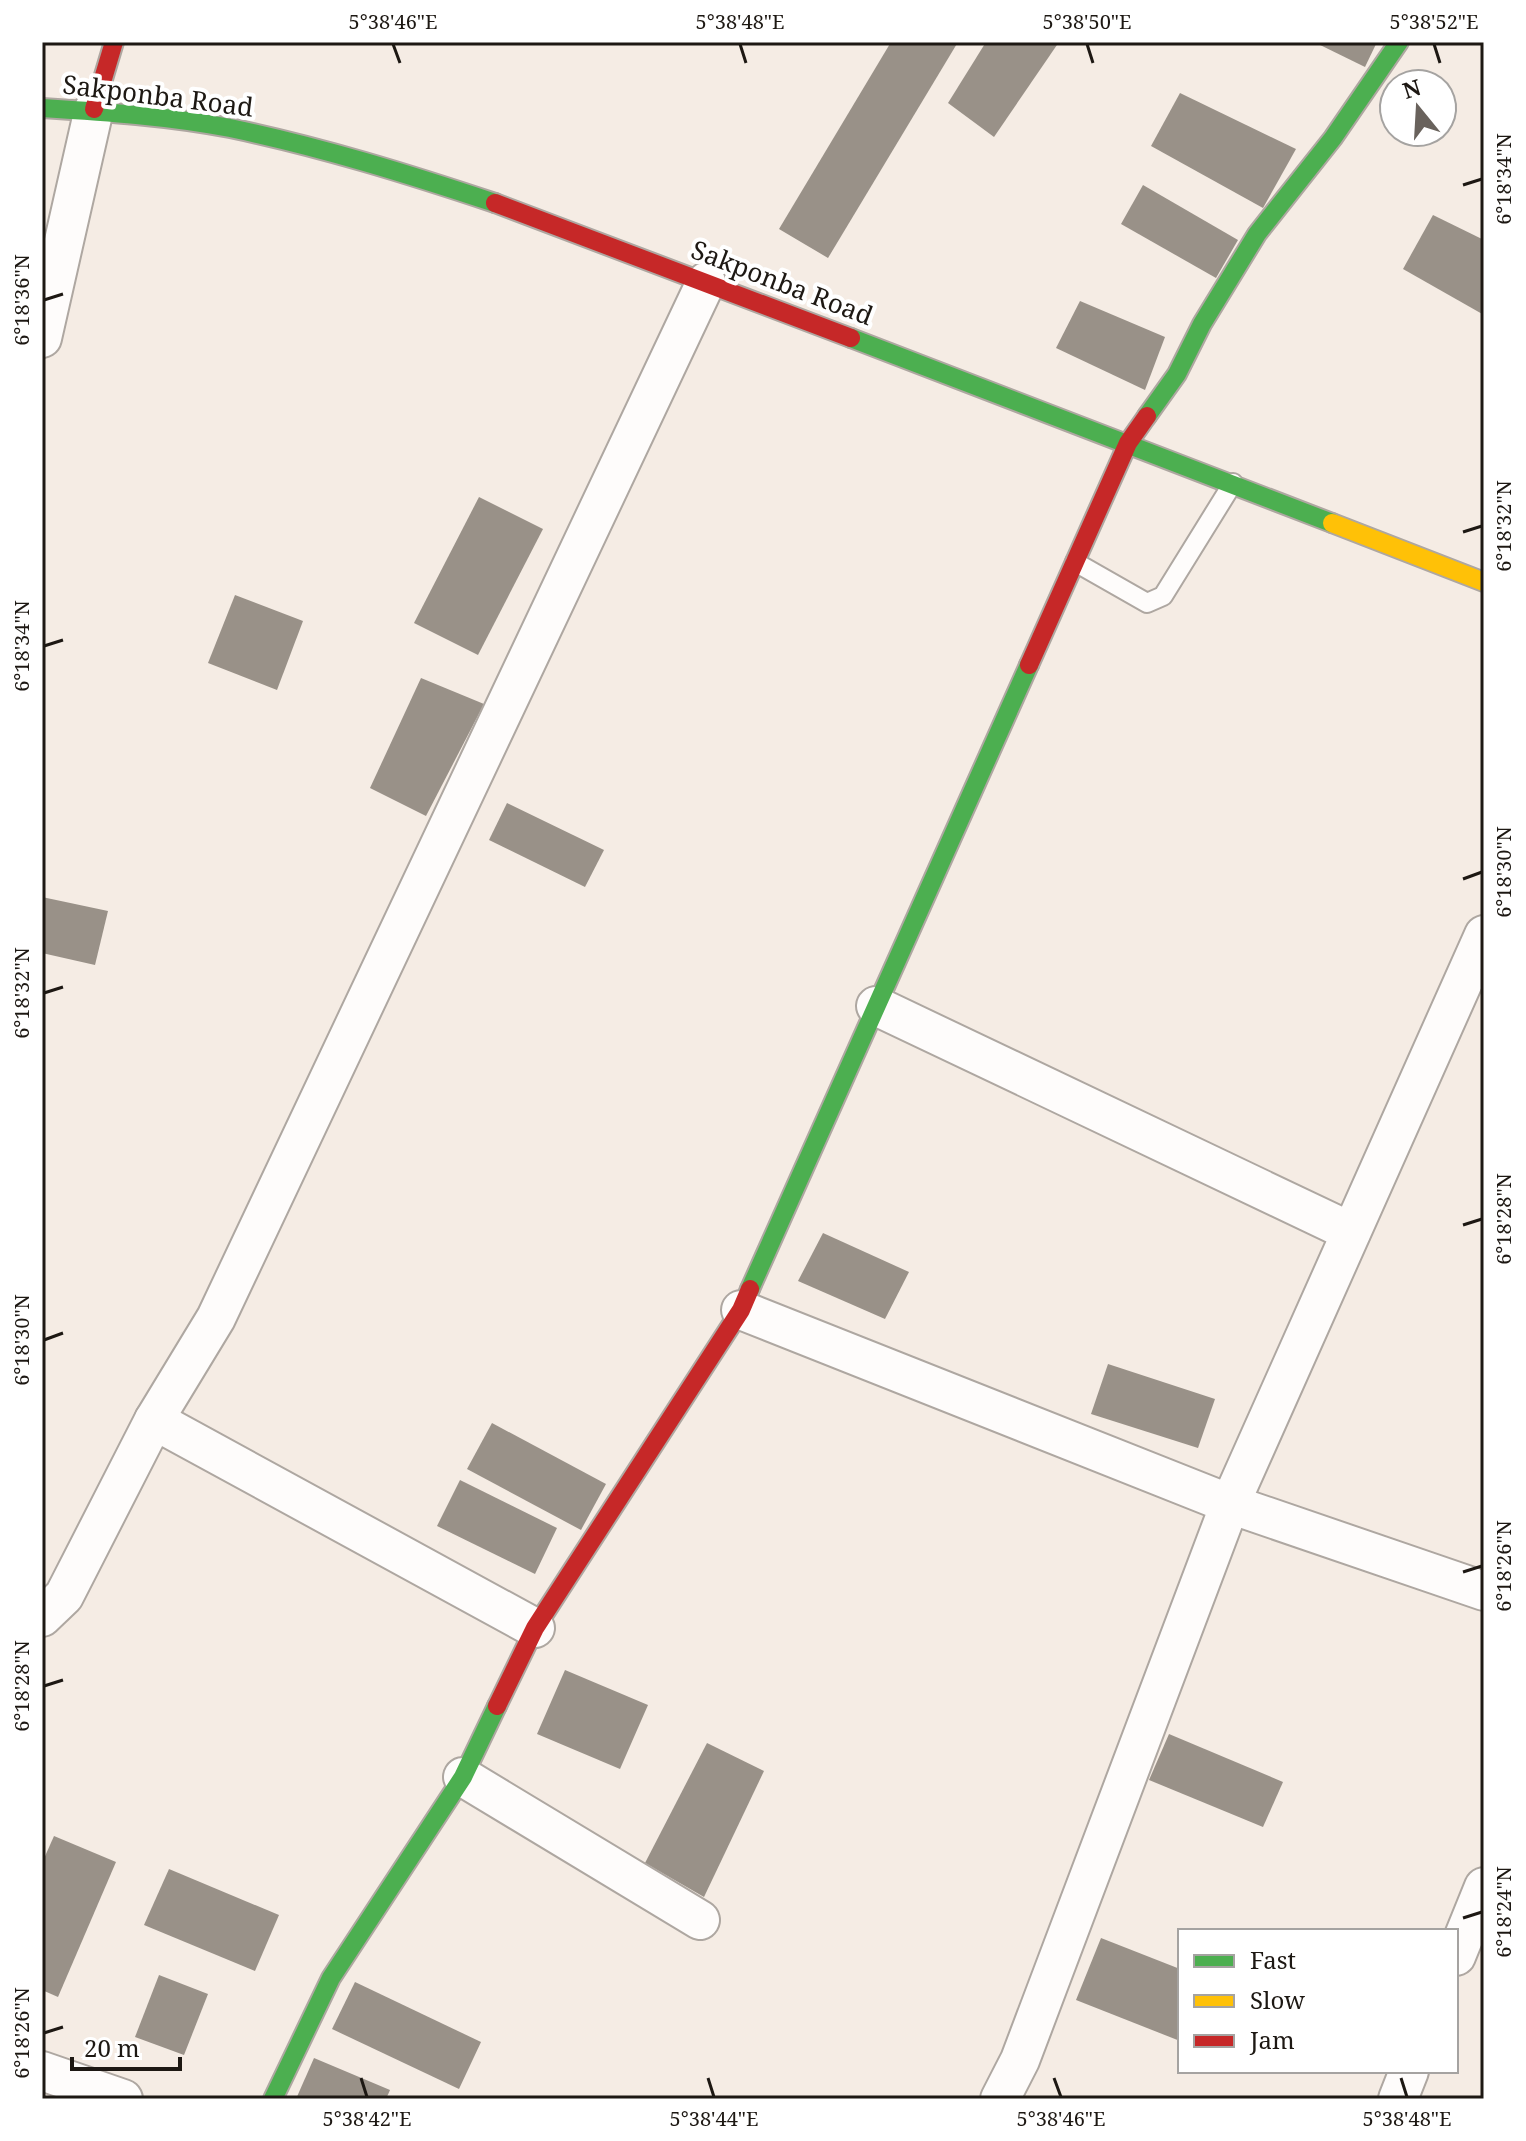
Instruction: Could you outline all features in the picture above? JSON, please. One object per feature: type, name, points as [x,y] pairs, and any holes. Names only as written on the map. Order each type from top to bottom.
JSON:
[{"type":"street","points":[[42,338],[94,109],[114,42]]},
{"type":"street","points":[[273,2099],[331,1978],[463,1777],[535,1628],[741,1310],[1128,443],[1177,374],[1202,324],[1257,234],[1333,138],[1399,42]]},
{"type":"street","name":"Sakponba Road","points":[[42,108],[94,109],[255,133],[458,188],[1233,483],[1484,582]]},
{"type":"street","points":[[42,1617],[64,1596],[154,1420],[216,1318],[706,282]]},
{"type":"street","points":[[1000,2099],[1020,2060],[1230,1504],[1484,935]]},
{"type":"street","points":[[876,1006],[1351,1232]]},
{"type":"street","points":[[741,1310],[1230,1504],[1484,1591]]},
{"type":"street","points":[[154,1420],[535,1628]]},
{"type":"street","points":[[463,1777],[700,1920]]},
{"type":"street","points":[[1458,1951],[1484,1887]]},
{"type":"street","points":[[42,2071],[123,2099]]},
{"type":"street","points":[[1398,2099],[1408,2073]]},
{"type":"lane","points":[[1075,562],[1147,603],[1156,601],[1163,596],[1233,483]]},
{"type":"building","points":[[891,42],[958,42],[828,258],[779,229]]},
{"type":"building","points":[[986,42],[1059,42],[994,137],[948,103]]},
{"type":"building","points":[[1314,42],[1377,42],[1365,67]]},
{"type":"building","points":[[1180,93],[1296,149],[1263,208],[1151,146]]},
{"type":"building","points":[[1143,185],[1238,240],[1216,278],[1121,224]]},
{"type":"building","points":[[1433,215],[1484,240],[1484,315],[1403,269]]},
{"type":"building","points":[[1080,301],[1165,337],[1145,390],[1056,348]]},
{"type":"building","points":[[479,497],[543,529],[478,655],[414,623]]},
{"type":"building","points":[[235,595],[303,621],[277,690],[208,663]]},
{"type":"building","points":[[421,678],[484,704],[426,816],[370,788]]},
{"type":"building","points":[[507,803],[604,850],[585,887],[489,840]]},
{"type":"building","points":[[42,897],[108,911],[95,965],[42,953]]},
{"type":"building","points":[[823,1233],[909,1272],[885,1319],[798,1281]]},
{"type":"building","points":[[1108,1364],[1215,1399],[1198,1448],[1091,1414]]},
{"type":"building","points":[[492,1423],[606,1484],[581,1530],[467,1469]]},
{"type":"building","points":[[460,1480],[557,1528],[535,1574],[437,1526]]},
{"type":"building","points":[[565,1670],[648,1705],[620,1769],[537,1734]]},
{"type":"building","points":[[1169,1734],[1283,1782],[1263,1827],[1149,1780]]},
{"type":"building","points":[[707,1743],[764,1771],[704,1897],[645,1863]]},
{"type":"building","points":[[54,1836],[116,1862],[58,1997],[42,1990],[42,1863]]},
{"type":"building","points":[[169,1869],[279,1915],[255,1971],[144,1925]]},
{"type":"building","points":[[1101,1938],[1178,1968],[1178,2040],[1076,2000]]},
{"type":"building","points":[[159,1975],[208,1994],[184,2055],[135,2037]]},
{"type":"building","points":[[355,1982],[481,2042],[459,2089],[332,2029]]},
{"type":"building","points":[[314,2058],[390,2090],[386,2099],[296,2099]]},
{"type":"traffic: fast","points":[[1147,416],[1177,374],[1202,324],[1257,234],[1333,138],[1399,42]]},
{"type":"traffic: fast","points":[[42,108],[160,117],[230,128],[364,162],[495,203]]},
{"type":"traffic: fast","points":[[851,338],[1332,523]]},
{"type":"traffic: fast","points":[[750,1289],[1029,665]]},
{"type":"traffic: fast","points":[[273,2099],[331,1978],[463,1777],[497,1706]]},
{"type":"traffic: slow","points":[[1332,523],[1484,582]]},
{"type":"traffic: jam","points":[[94,109],[114,42]]},
{"type":"traffic: jam","points":[[495,203],[851,338]]},
{"type":"traffic: jam","points":[[1029,665],[1128,443],[1147,416]]},
{"type":"traffic: jam","points":[[497,1706],[535,1628],[741,1310],[750,1289]]}]
